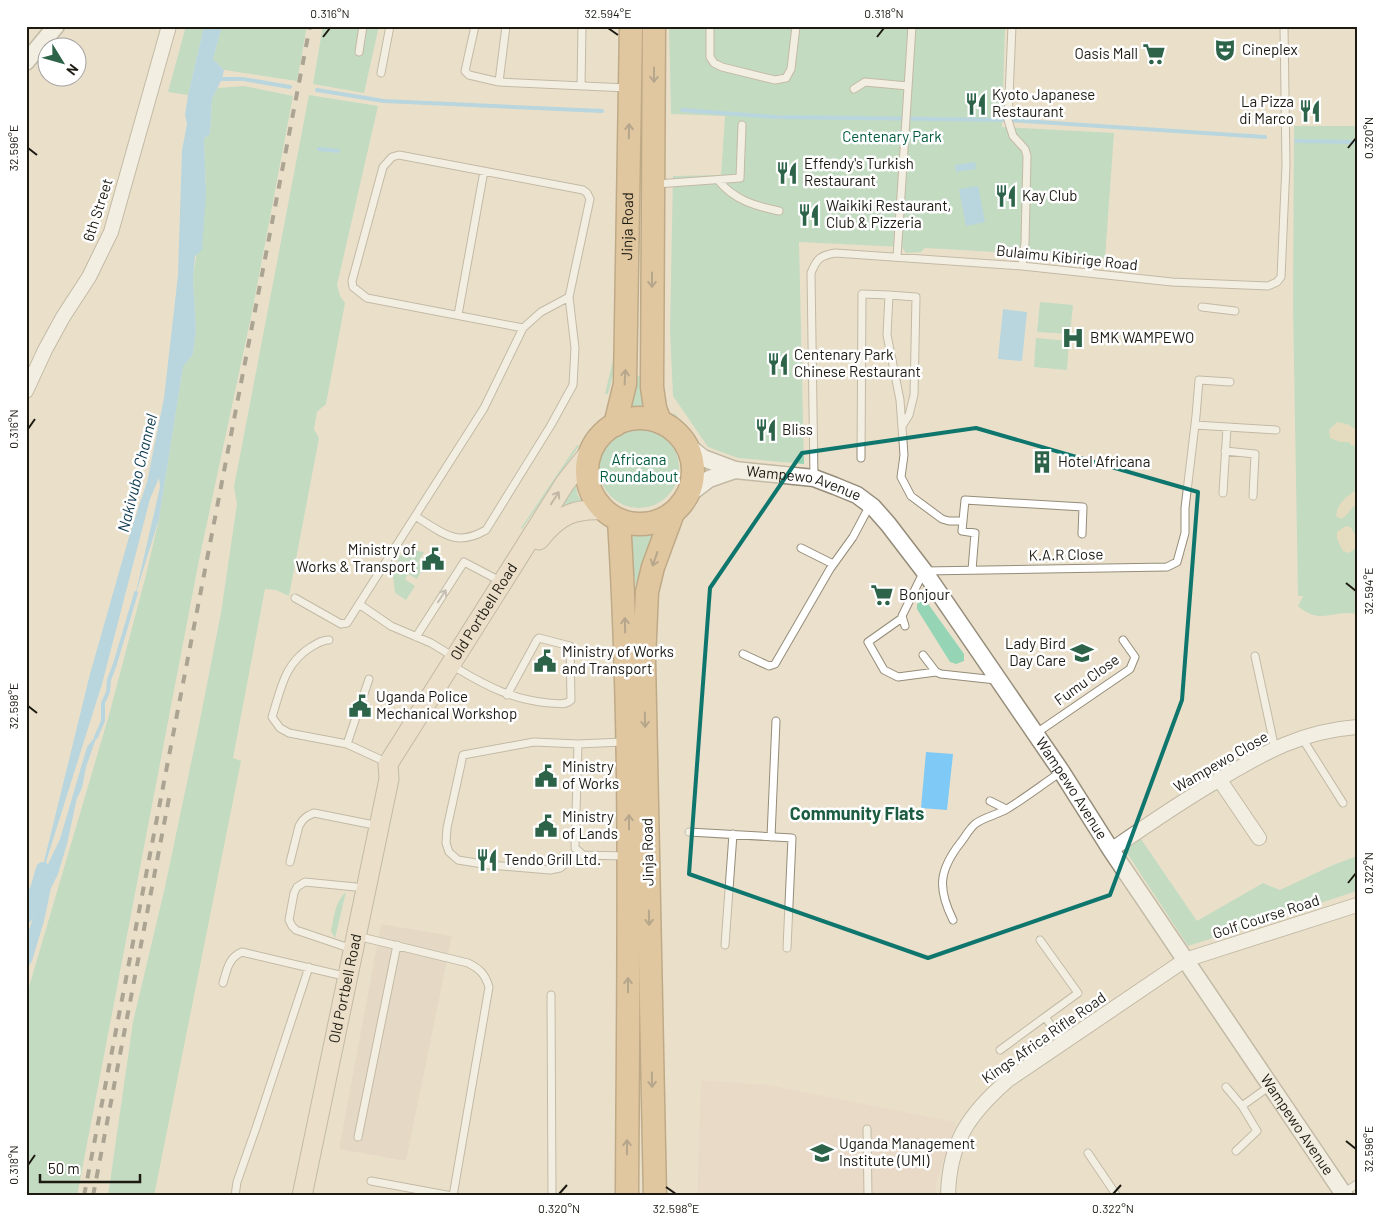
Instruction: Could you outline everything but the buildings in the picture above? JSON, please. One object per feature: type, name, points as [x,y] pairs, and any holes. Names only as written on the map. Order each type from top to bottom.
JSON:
[{"type":"highway","name":"Jinja Road","points":[[615,425],[625,384],[631,26]]},
{"type":"highway","name":"Jinja Road","points":[[654,26],[652,387],[655,408],[660,422]]},
{"type":"highway","points":[[645,418],[660,422],[675,431],[687,445],[692,461],[693,478],[688,495],[673,513],[656,522],[638,524],[612,515],[594,497],[588,482],[588,465],[592,449],[602,435],[615,425],[630,419],[645,418]]},
{"type":"highway","name":"Jinja Road","points":[[655,1196],[644,659],[647,592],[653,567],[673,513]]},
{"type":"highway","name":"Jinja Road","points":[[612,515],[623,585],[629,742],[627,1196]]},
{"type":"main road","name":"Old Portbell Road","points":[[456,663],[502,582],[565,483],[592,449]]},
{"type":"main road","name":"Old Portbell Road","points":[[302,1196],[389,771],[456,663],[538,540],[553,523],[567,514],[583,510],[612,515]]},
{"type":"street","points":[[26,62],[56,26]]},
{"type":"street","name":"6th Street","points":[[26,391],[44,350],[89,277],[110,232],[169,26]]},
{"type":"street","points":[[687,445],[703,458],[735,470]]},
{"type":"street","points":[[688,495],[709,479],[735,470]]},
{"type":"street","name":"Wampewo Avenue","points":[[735,470],[814,478],[856,495],[870,505],[888,524],[924,571],[1061,771],[1111,850],[1344,1194]]},
{"type":"street","name":"Wampewo Close","points":[[1111,850],[1219,779],[1275,749],[1291,741],[1319,732],[1357,726]]},
{"type":"street","points":[[1219,779],[1258,838]]},
{"type":"street","name":"Golf Course Road","points":[[1185,960],[1357,905]]},
{"type":"street","name":"Kings Africa Rifle Road","points":[[948,1196],[948,1178],[955,1150],[964,1128],[983,1102],[1008,1080],[1185,960]]},
{"type":"lane","points":[[359,52],[363,26]]},
{"type":"lane","points":[[381,73],[390,26]]},
{"type":"lane","points":[[475,26],[465,71],[469,75],[500,82],[630,88]]},
{"type":"lane","points":[[500,82],[506,26]]},
{"type":"lane","points":[[581,86],[582,26]]},
{"type":"lane","points":[[710,26],[710,57],[714,63],[722,67],[775,80],[786,78],[791,69],[796,26]]},
{"type":"lane","points":[[897,257],[912,26]]},
{"type":"lane","points":[[1012,26],[1008,120],[1013,136],[1025,149],[1026,156],[1025,243],[1022,266]]},
{"type":"lane","name":"Bulaimu Kibirige Road","points":[[814,478],[811,273],[815,262],[822,256],[835,253],[1022,266],[1172,282],[1268,286],[1277,282],[1281,277],[1286,165],[1284,26]]},
{"type":"lane","points":[[854,89],[864,82],[908,86]]},
{"type":"lane","points":[[653,184],[740,178],[742,125]]},
{"type":"lane","points":[[415,516],[454,539],[468,538],[486,530],[552,425],[573,385],[575,348],[569,297],[590,199],[588,193],[583,190],[399,155],[392,157],[383,167],[352,281],[353,287],[367,298],[523,328]]},
{"type":"lane","points":[[458,315],[484,171]]},
{"type":"lane","points":[[718,180],[727,192],[755,206],[779,211]]},
{"type":"lane","points":[[861,458],[862,294],[916,297],[914,395],[909,415],[902,426]]},
{"type":"lane","points":[[889,295],[887,335],[900,400],[904,455],[901,477],[911,496],[942,519],[963,521]]},
{"type":"lane","points":[[295,598],[341,624],[347,623],[484,408],[523,328],[541,312],[569,297]]},
{"type":"lane","points":[[1202,307],[1235,311]]},
{"type":"lane","name":"K.A.R Close","points":[[924,571],[1167,567],[1177,562],[1185,532],[1185,508],[1199,380],[1230,382]]},
{"type":"lane","points":[[1195,425],[1276,430]]},
{"type":"lane","points":[[1223,493],[1227,427]]},
{"type":"lane","points":[[1226,451],[1255,454],[1253,496]]},
{"type":"lane","points":[[972,570],[975,533],[962,531],[965,500],[1083,507],[1082,534]]},
{"type":"lane","points":[[743,654],[768,666],[775,664],[833,564],[853,537],[870,505]]},
{"type":"lane","points":[[801,548],[833,564]]},
{"type":"lane","points":[[416,637],[464,562],[502,582]]},
{"type":"lane","points":[[924,571],[902,618],[868,642],[884,670],[898,677],[936,672],[998,680]]},
{"type":"lane","points":[[359,604],[391,626],[416,637],[507,695],[531,701],[568,703],[571,700],[570,646],[539,638],[507,695]]},
{"type":"lane","points":[[902,618],[906,626]]},
{"type":"lane","points":[[329,640],[323,640],[300,654],[286,673],[272,717],[280,728],[289,733],[347,744],[389,771]]},
{"type":"lane","name":"Fumu Close","points":[[1034,734],[1130,669],[1135,657],[1124,640]]},
{"type":"lane","points":[[923,655],[936,672]]},
{"type":"lane","points":[[1255,656],[1275,749]]},
{"type":"lane","points":[[347,744],[369,679]]},
{"type":"lane","points":[[771,837],[776,721]]},
{"type":"lane","points":[[1302,737],[1344,803]]},
{"type":"lane","points":[[579,852],[560,868],[550,870],[489,865],[458,860],[449,852],[446,843],[447,828],[464,755],[534,742],[578,744],[629,742]]},
{"type":"lane","points":[[578,744],[575,848],[583,855],[629,856]]},
{"type":"lane","points":[[953,920],[946,905],[942,888],[942,876],[946,863],[975,824],[1006,809],[1061,771]]},
{"type":"lane","points":[[990,801],[1006,809]]},
{"type":"lane","points":[[290,862],[299,826],[307,816],[314,814],[379,826]]},
{"type":"lane","points":[[688,832],[792,838],[787,948]]},
{"type":"lane","points":[[725,945],[734,834]]},
{"type":"lane","points":[[366,888],[305,882],[297,886],[294,893],[289,920],[296,930],[355,942],[397,945],[468,962],[480,969],[485,976],[489,988],[453,1196],[371,1181]]},
{"type":"lane","points":[[1000,1050],[1078,993],[1040,940]]},
{"type":"lane","points":[[358,1137],[397,945]]},
{"type":"lane","points":[[223,984],[230,961],[234,956],[242,952],[348,977]]},
{"type":"lane","points":[[235,1196],[237,1182],[308,967]]},
{"type":"lane","points":[[551,995],[552,1196]]},
{"type":"lane","points":[[1045,1017],[1063,1042]]},
{"type":"lane","points":[[1242,1106],[1270,1086]]},
{"type":"lane","points":[[1226,1087],[1242,1106],[1256,1131],[1236,1151]]},
{"type":"lane","points":[[866,1129],[868,1196]]},
{"type":"lane","points":[[1088,1153],[1117,1196]]},
{"type":"lane","points":[[1344,1194],[1357,1184]]},
{"type":"highlighted area","points":[[976,428],[1198,492],[1182,700],[1110,895],[928,958],[689,874],[710,588],[802,453]]},
{"type":"shaded area","points":[[381,924],[452,936],[406,1161],[339,1149]]},
{"type":"shaded area","name":"Uganda Management Institute (UMI)","points":[[701,1080],[768,1085],[956,1122],[936,1184],[936,1196],[697,1196]]},
{"type":"green space","points":[[186,26],[204,26],[188,95],[168,92]]},
{"type":"green space","points":[[222,26],[307,26],[297,81],[224,70],[213,59]]},
{"type":"green space","points":[[323,26],[379,26],[364,93],[313,84]]},
{"type":"green space","name":"Centenary Park","points":[[669,26],[1005,26],[1002,127],[1114,133],[1105,258],[925,248],[921,252],[906,253],[902,247],[799,242],[804,464],[738,458],[708,447],[673,396],[670,331],[673,176],[721,175],[725,116],[671,114]]},
{"type":"green space","points":[[244,86],[293,96],[252,312],[199,560],[77,1196],[26,1196],[26,997],[109,715],[159,519],[183,367],[193,354],[196,331],[193,277],[206,192],[204,139],[210,134],[212,98],[218,88]]},
{"type":"green space","points":[[309,95],[378,106],[337,285],[340,296],[345,303],[326,404],[317,412],[314,429],[319,438],[289,596],[276,590],[265,589],[233,758],[241,761],[154,1196],[108,1196],[133,1022],[165,887],[221,613],[237,504],[234,487]]},
{"type":"green space","points":[[1294,126],[1357,126],[1357,614],[1341,613],[1321,616],[1306,612],[1298,606],[1303,596],[1298,596],[1293,305]]},
{"type":"green space","points":[[1040,302],[1073,305],[1070,334],[1037,332]]},
{"type":"green space","points":[[1036,338],[1069,341],[1067,370],[1034,367]]},
{"type":"green space","points":[[613,360],[616,360],[614,371],[608,394],[605,394]]},
{"type":"green space","points":[[635,376],[640,376],[644,407],[629,406]]},
{"type":"green space","points":[[674,413],[707,452],[717,457],[736,461],[735,464],[702,452],[672,415]]},
{"type":"green space","name":"Africana Roundabout","points":[[639,428],[654,431],[667,440],[676,453],[679,468],[676,483],[667,496],[654,505],[639,508],[624,505],[611,496],[602,483],[599,468],[602,453],[611,440],[624,431]]},
{"type":"green space","points":[[577,445],[579,446],[522,529],[521,528]]},
{"type":"green space","points":[[576,482],[577,494],[583,503],[567,505],[554,512]]},
{"type":"green space","points":[[628,532],[636,535],[654,533],[637,594]]},
{"type":"green space","points":[[410,550],[424,552],[418,563],[424,566],[417,579],[408,574],[405,579],[415,586],[406,600],[395,593],[393,576],[399,557]]},
{"type":"green space","points":[[923,600],[926,601],[964,654],[964,661],[956,664],[950,662],[917,609],[917,604]]},
{"type":"green space","points":[[1141,839],[1197,921],[1263,883],[1280,890],[1357,856],[1357,891],[1188,946],[1125,850]]},
{"type":"green space","points":[[346,892],[335,938],[331,931],[334,915],[339,900]]},
{"type":"sand","points":[[1337,422],[1347,424],[1357,430],[1356,445],[1352,446],[1349,442],[1341,442],[1330,438],[1329,430]]},
{"type":"sand","points":[[1357,491],[1357,504],[1343,518],[1341,519],[1336,516],[1342,502]]},
{"type":"sand","points":[[1349,526],[1357,541],[1355,548],[1348,553],[1343,551],[1337,539],[1337,532]]},
{"type":"water","points":[[204,26],[222,26],[213,59],[224,70],[222,79],[212,99],[210,134],[204,139],[206,192],[202,250],[195,256],[193,278],[196,331],[193,354],[183,367],[159,519],[135,596],[160,487],[159,478],[150,499],[102,684],[40,881],[60,839],[87,747],[98,733],[86,767],[82,788],[77,798],[67,844],[58,874],[51,888],[44,921],[32,961],[26,970],[26,940],[40,894],[38,886],[90,674],[131,530],[147,482],[164,398],[178,275],[182,150],[187,124],[185,115]]},
{"type":"water","points":[[975,162],[976,169],[956,172],[955,165]]},
{"type":"water","points":[[978,186],[985,222],[966,226],[959,189]]},
{"type":"water","points":[[1003,309],[1027,312],[1022,361],[998,359]]},
{"type":"water","points":[[926,752],[953,754],[947,810],[921,808]]},
{"type":"waterway","points":[[218,79],[243,79],[290,87]]},
{"type":"waterway","points":[[317,90],[384,101],[602,111]]},
{"type":"waterway","points":[[682,110],[775,117],[1008,120],[1265,137]]},
{"type":"waterway","points":[[1296,141],[1357,142]]},
{"type":"waterway","points":[[319,149],[338,151]]},
{"type":"waterway","points":[[96,737],[103,721],[103,703],[108,692],[109,680],[136,593]]},
{"type":"waterway","name":"Nakivubo Channel","points":[[26,916],[43,869]]},
{"type":"railway","points":[[84,1196],[310,26]]},
{"type":"railway","points":[[93,1196],[169,798]]},
{"type":"place","name":"Cineplex","points":[[1225,50]]},
{"type":"place","name":"Oasis Mall","points":[[1154,54]]},
{"type":"place","name":"Kyoto Japanese Restaurant","points":[[976,104]]},
{"type":"place","name":"La Pizza di Marco","points":[[1310,111]]},
{"type":"place","name":"Effendy's Turkish Restaurant","points":[[787,173]]},
{"type":"place","name":"Kay Club","points":[[1006,196]]},
{"type":"place","name":"Waikiki Restaurant, Club & Pizzeria","points":[[809,215]]},
{"type":"place","name":"BMK WAMPEWO","points":[[1073,338]]},
{"type":"place","name":"Centenary Park Chinese Restaurant","points":[[778,364]]},
{"type":"place","name":"Bliss","points":[[766,430]]},
{"type":"place","name":"Hotel Africana","points":[[1042,462]]},
{"type":"place","name":"Ministry of Works & Transport","points":[[433,559]]},
{"type":"place","name":"Bonjour","points":[[882,595]]},
{"type":"place","name":"Lady Bird Day Care","points":[[1082,653]]},
{"type":"place","name":"Ministry of Works and Transport","points":[[545,661]]},
{"type":"place","name":"Uganda Police Mechanical Workshop","points":[[360,706]]},
{"type":"place","name":"Ministry of Works","points":[[546,776]]},
{"type":"place","name":"Ministry of Lands","points":[[546,826]]},
{"type":"place","name":"Tendo Grill Ltd.","points":[[487,860]]},
{"type":"place","name":"Uganda Management Institute (UMI)","points":[[822,1153]]},
{"type":"district","name":"Community Flats","points":[[857,814]]}]
